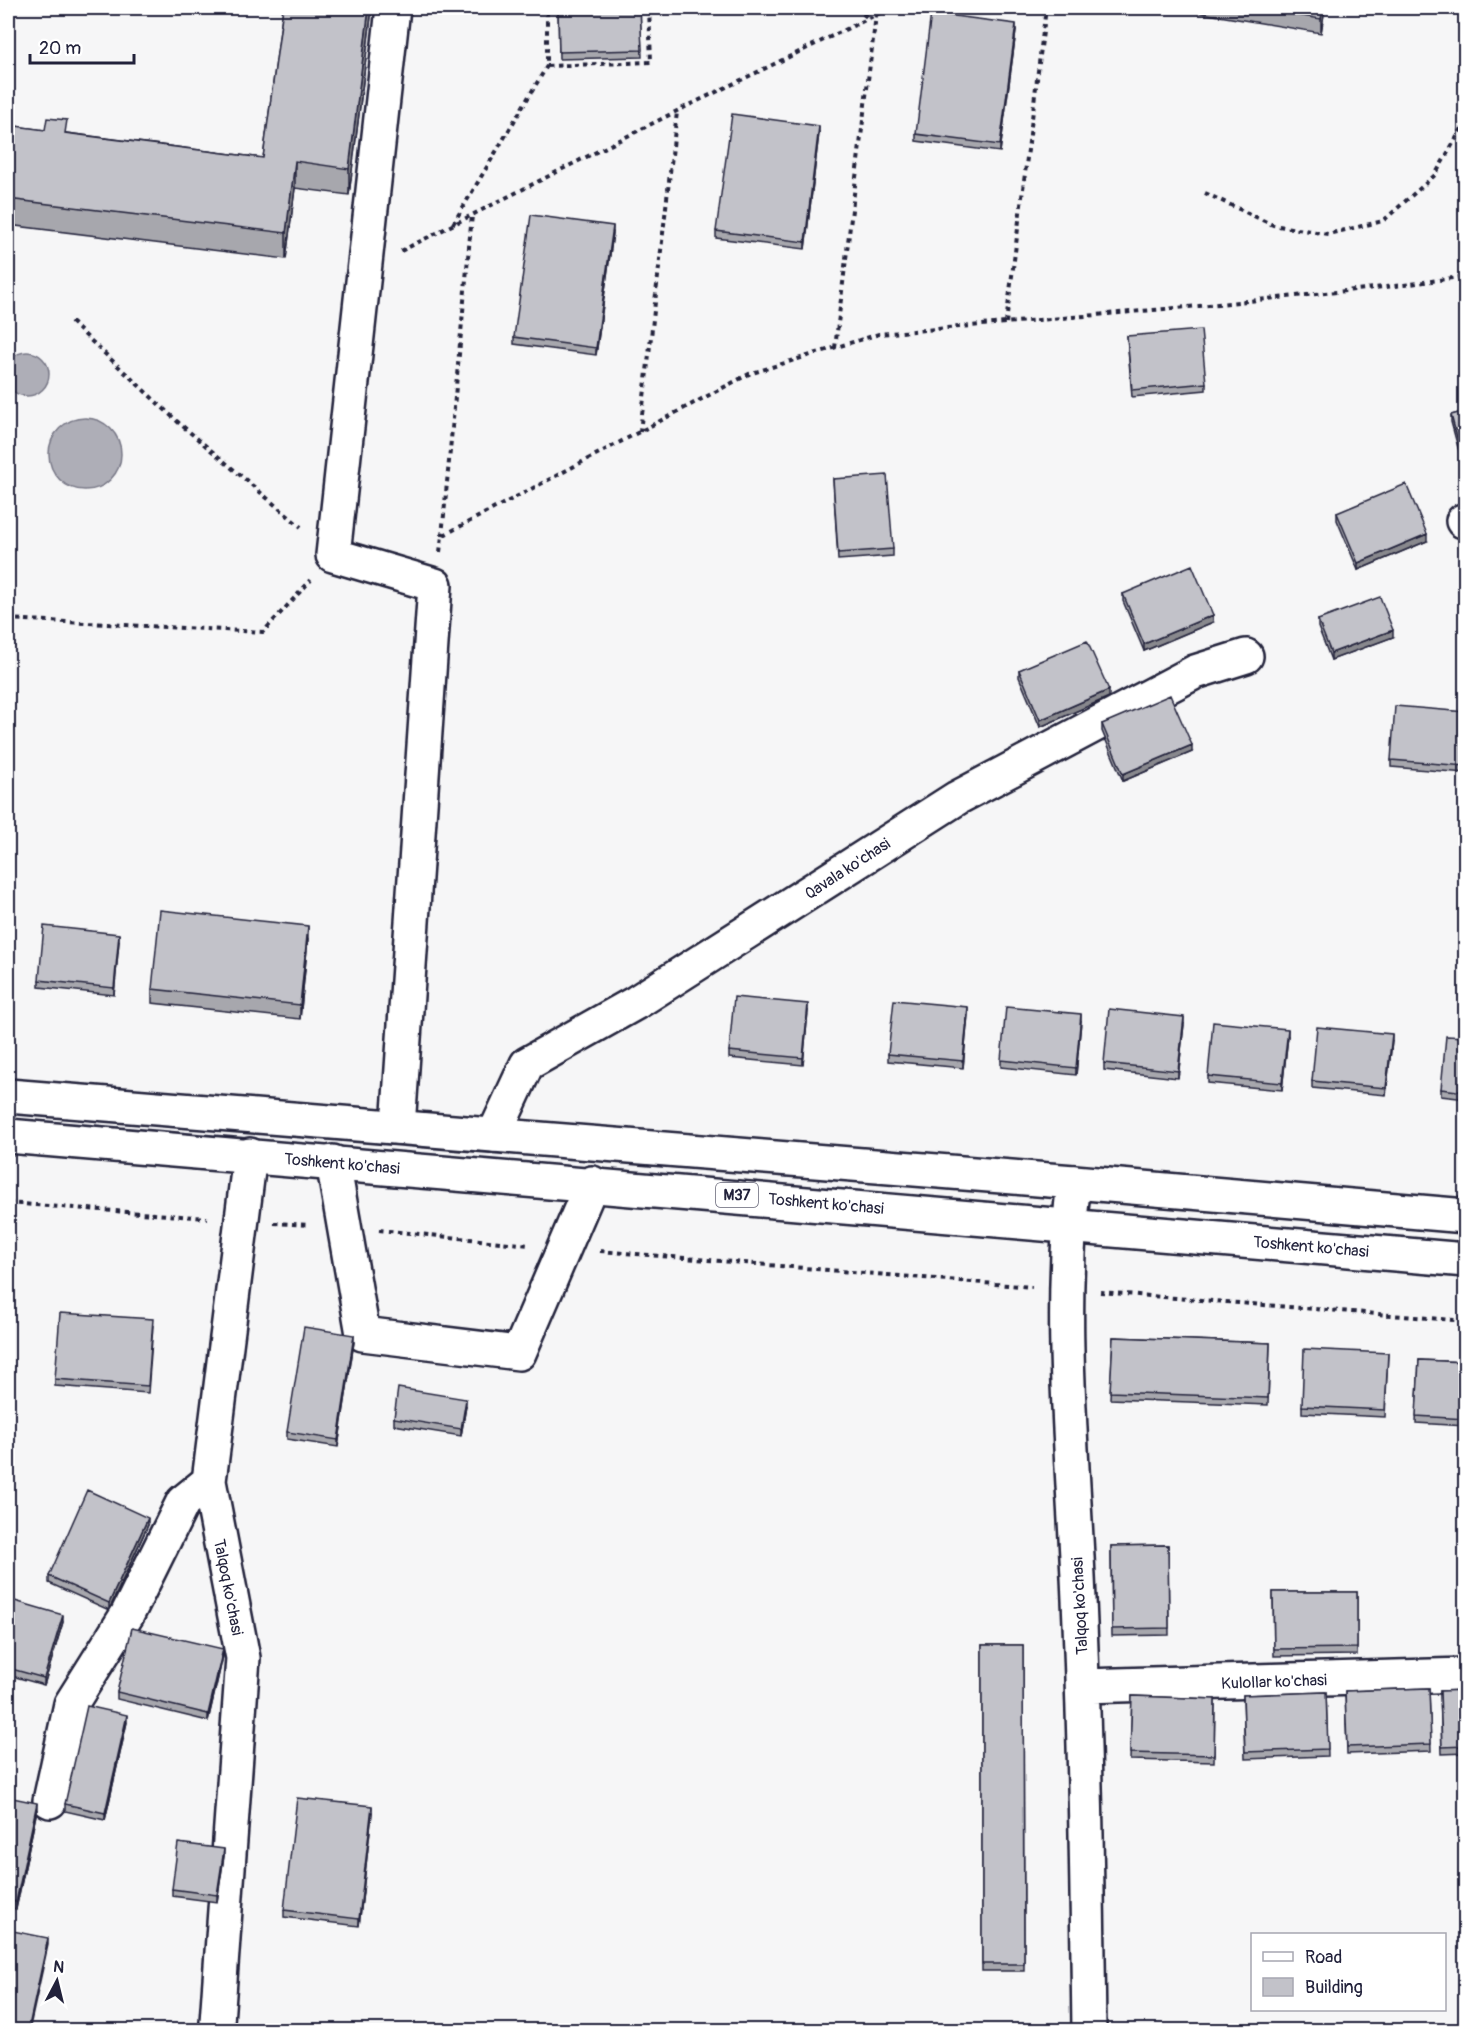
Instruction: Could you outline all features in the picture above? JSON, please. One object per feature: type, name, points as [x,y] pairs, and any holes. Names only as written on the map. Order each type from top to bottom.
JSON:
[{"type":"main road","points":[[393,8],[333,555],[435,585],[398,1127]]},
{"type":"main road","name":"Qavala ko'chasi","points":[[494,1135],[527,1064],[637,1002],[957,798],[1195,672],[1246,656]]},
{"type":"main road","points":[[8,1096],[1466,1216]]},
{"type":"main road","name":"Toshkent ko'chasi","points":[[8,1136],[1068,1223],[1466,1260]]},
{"type":"main road","name":"Talqoq ko'chasi","points":[[217,2022],[243,1658],[209,1481],[250,1155]]},
{"type":"main road","points":[[333,1162],[363,1334],[519,1353],[592,1183]]},
{"type":"main road","name":"Talqoq ko'chasi","points":[[1074,1182],[1068,1223],[1066,1322],[1083,1686],[1089,2031]]},
{"type":"main road","points":[[50,1801],[71,1704],[128,1615],[183,1502],[209,1481]]},
{"type":"main road","name":"Kulollar ko'chasi","points":[[1083,1686],[1466,1675]]},
{"type":"path","points":[[452,225],[547,66],[547,8]]},
{"type":"path","points":[[547,66],[651,62],[649,8]]},
{"type":"path","points":[[856,8],[868,18]]},
{"type":"path","points":[[365,268],[677,111],[890,8]]},
{"type":"path","points":[[1006,323],[1045,15],[1037,8]]},
{"type":"path","points":[[1461,8],[1466,26]]},
{"type":"path","points":[[835,348],[876,14]]},
{"type":"path","points":[[640,432],[677,111]]},
{"type":"path","points":[[1205,193],[1273,225],[1328,234],[1383,221],[1435,175],[1461,128],[1466,112]]},
{"type":"path","points":[[435,585],[442,536],[472,215]]},
{"type":"path","points":[[442,536],[749,374],[879,334],[1199,306],[1404,285],[1466,276]]},
{"type":"path","points":[[8,618],[263,632],[333,555],[179,423],[71,322]]},
{"type":"path","points":[[8,1203],[344,1227],[564,1248],[1466,1321]]},
{"type":"shaded area","points":[[27,352],[43,358],[49,374],[43,390],[27,396],[11,390],[5,374],[11,358]]},
{"type":"shaded area","points":[[85,418],[105,424],[115,434],[121,454],[115,474],[105,484],[85,490],[65,484],[55,474],[49,454],[55,434],[65,424]]},
{"type":"building","points":[[283,8],[369,8],[349,169],[295,161],[286,233],[8,199],[8,125],[45,130],[47,118],[67,120],[65,133],[263,158]]},
{"type":"building","points":[[558,8],[640,8],[642,50],[559,52]]},
{"type":"building","points":[[1253,8],[1323,8],[1321,19]]},
{"type":"building","points":[[931,13],[1016,24],[1000,145],[916,134]]},
{"type":"building","points":[[732,114],[819,126],[805,242],[716,231]]},
{"type":"building","points":[[531,215],[613,226],[596,348],[514,337]]},
{"type":"building","points":[[1201,330],[1206,383],[1132,390],[1127,336]]},
{"type":"building","points":[[1466,411],[1466,470],[1451,415]]},
{"type":"building","points":[[887,475],[893,549],[838,553],[833,479]]},
{"type":"building","points":[[1406,484],[1427,534],[1358,563],[1337,513]]},
{"type":"building","points":[[1192,565],[1213,615],[1144,644],[1123,594]]},
{"type":"building","points":[[1380,597],[1393,630],[1331,653],[1318,620]]},
{"type":"building","points":[[1087,641],[1109,690],[1040,720],[1019,670]]},
{"type":"building","points":[[1170,695],[1192,745],[1123,774],[1102,724]]},
{"type":"building","points":[[1395,706],[1466,712],[1466,766],[1391,760]]},
{"type":"building","points":[[160,910],[308,926],[300,1005],[152,989]]},
{"type":"building","points":[[44,926],[119,934],[114,988],[39,980]]},
{"type":"building","points":[[734,997],[808,1004],[803,1058],[729,1051]]},
{"type":"building","points":[[894,1000],[968,1007],[963,1061],[888,1054]]},
{"type":"building","points":[[1006,1007],[1081,1014],[1076,1068],[1001,1060]]},
{"type":"building","points":[[1109,1009],[1184,1017],[1178,1071],[1104,1063]]},
{"type":"building","points":[[1213,1022],[1288,1029],[1282,1083],[1208,1076]]},
{"type":"building","points":[[1317,1027],[1392,1034],[1386,1088],[1312,1081]]},
{"type":"building","points":[[1446,1036],[1466,1037],[1466,1092],[1441,1089]]},
{"type":"building","points":[[60,1313],[153,1319],[148,1386],[55,1379]]},
{"type":"building","points":[[304,1327],[354,1335],[338,1440],[287,1432]]},
{"type":"building","points":[[1113,1337],[1270,1343],[1268,1398],[1110,1392]]},
{"type":"building","points":[[1304,1349],[1388,1353],[1385,1410],[1302,1406]]},
{"type":"building","points":[[1419,1360],[1466,1362],[1466,1419],[1416,1416]]},
{"type":"building","points":[[398,1388],[466,1399],[461,1429],[394,1418]]},
{"type":"building","points":[[87,1490],[148,1518],[109,1603],[49,1576]]},
{"type":"building","points":[[1168,1545],[1169,1628],[1112,1629],[1111,1546]]},
{"type":"building","points":[[1273,1592],[1357,1592],[1357,1648],[1274,1649]]},
{"type":"building","points":[[8,1599],[63,1615],[44,1678],[8,1668]]},
{"type":"building","points":[[132,1628],[223,1649],[208,1714],[117,1692]]},
{"type":"building","points":[[982,1645],[1023,1645],[1024,1964],[982,1964]]},
{"type":"building","points":[[1429,1688],[1431,1744],[1347,1747],[1345,1691]]},
{"type":"building","points":[[1466,1690],[1466,1746],[1442,1747],[1440,1691]]},
{"type":"building","points":[[1326,1692],[1328,1749],[1245,1752],[1243,1695]]},
{"type":"building","points":[[1132,1696],[1215,1699],[1214,1755],[1130,1753]]},
{"type":"building","points":[[87,1706],[127,1715],[105,1813],[65,1804]]},
{"type":"building","points":[[8,1797],[37,1803],[16,1902],[8,1900]]},
{"type":"building","points":[[297,1798],[372,1806],[359,1919],[284,1910]]},
{"type":"building","points":[[178,1843],[224,1849],[217,1895],[172,1889]]},
{"type":"building","points":[[8,1930],[48,1938],[28,2031],[8,2031]]}]
